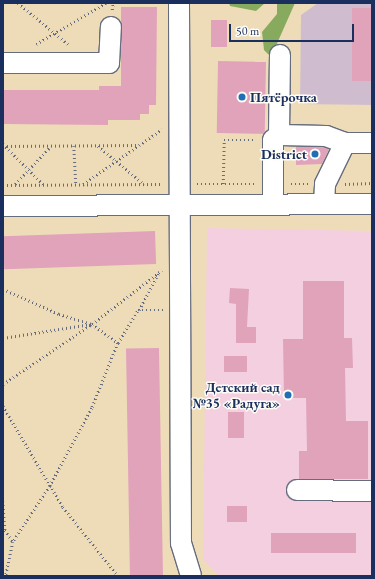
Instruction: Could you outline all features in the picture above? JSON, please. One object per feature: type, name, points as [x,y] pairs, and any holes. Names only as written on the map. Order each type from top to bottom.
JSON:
[{"type":"lane","points":[[179,3],[181,544],[191,576]]},
{"type":"lane","points":[[3,63],[109,62],[111,27]]},
{"type":"lane","points":[[273,204],[280,54]]},
{"type":"lane","points":[[276,138],[326,136],[345,143],[372,143]]},
{"type":"lane","points":[[324,204],[325,184],[345,143]]},
{"type":"lane","points":[[3,206],[372,204]]},
{"type":"lane","points":[[296,490],[372,491]]},
{"type":"path","points":[[18,3],[53,34],[71,46]]},
{"type":"path","points":[[29,48],[106,3]]},
{"type":"path","points":[[83,184],[138,145],[180,118]]},
{"type":"path","points":[[223,184],[224,140],[276,138]]},
{"type":"path","points":[[4,145],[138,145]]},
{"type":"path","points":[[4,145],[43,184]]},
{"type":"path","points":[[14,184],[52,146]]},
{"type":"path","points":[[74,146],[76,184]]},
{"type":"path","points":[[98,146],[144,184]]},
{"type":"path","points":[[3,384],[92,324],[160,271],[180,270]]},
{"type":"path","points":[[6,576],[13,542],[50,486],[92,408],[118,343],[160,271]]},
{"type":"path","points":[[3,289],[59,314],[92,324],[118,343]]},
{"type":"path","points":[[138,310],[180,309]]},
{"type":"path","points":[[3,338],[92,324]]},
{"type":"path","points":[[3,406],[50,486],[118,576]]},
{"type":"path","points":[[3,501],[5,530],[13,542]]},
{"type":"shaded area","points":[[318,3],[372,3],[372,105],[300,104],[301,15]]},
{"type":"shaded area","name":"Детский сад №35 «Радуга»","points":[[207,228],[372,231],[372,576],[219,576],[203,559]]},
{"type":"green space","points":[[229,3],[265,3],[256,11],[230,6]]},
{"type":"green space","points":[[277,3],[295,3],[271,57],[264,50],[262,32],[277,14]]},
{"type":"building","points":[[121,7],[157,7],[156,105],[149,105],[149,114],[140,114],[140,120],[108,120],[108,125],[3,124],[3,90],[99,90],[99,86],[121,86]]},
{"type":"building","points":[[352,8],[372,8],[372,81],[352,81]]},
{"type":"building","points":[[211,20],[227,20],[227,47],[211,47]]},
{"type":"building","name":"Пятёрочка","points":[[218,61],[266,62],[265,134],[217,133]]},
{"type":"building","name":"District","points":[[296,147],[324,147],[329,149],[322,164],[296,165]]},
{"type":"building","points":[[155,231],[156,264],[4,269],[3,236]]},
{"type":"building","points":[[303,281],[344,281],[344,338],[352,338],[353,368],[345,368],[346,421],[368,421],[368,479],[299,479],[299,451],[307,451],[306,398],[284,398],[283,339],[303,339]]},
{"type":"building","points":[[230,288],[249,289],[247,327],[256,327],[256,343],[236,343],[236,304],[229,303]]},
{"type":"building","points":[[159,348],[163,576],[130,576],[126,349]]},
{"type":"building","points":[[224,356],[247,356],[247,372],[224,372]]},
{"type":"building","points":[[228,412],[244,412],[244,438],[228,438]]},
{"type":"building","points":[[227,506],[247,506],[247,522],[227,522]]},
{"type":"building","points":[[271,533],[356,533],[356,553],[271,553]]},
{"type":"place","name":"Пятёрочка","points":[[242,97]]},
{"type":"place","name":"District","points":[[315,154]]},
{"type":"place","name":"Детский сад №35 «Радуга»","points":[[288,395]]}]
